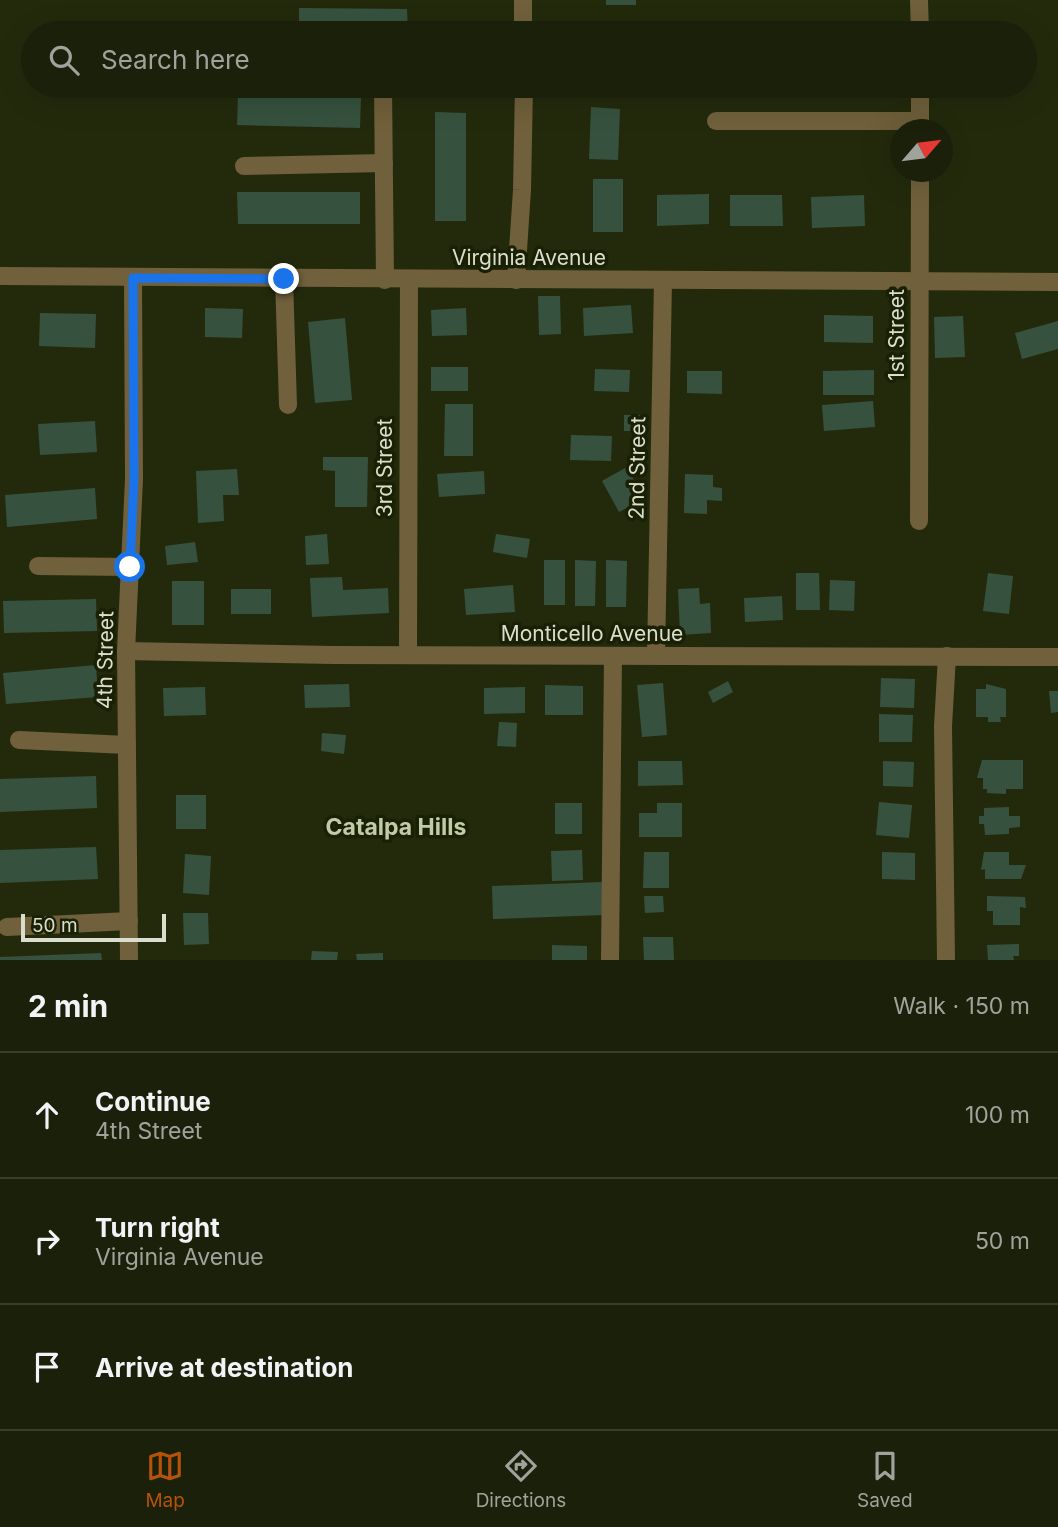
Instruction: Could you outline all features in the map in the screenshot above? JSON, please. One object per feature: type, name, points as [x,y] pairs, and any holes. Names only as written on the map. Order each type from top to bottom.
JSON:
[{"type":"street","points":[[523,0],[523,21]]},
{"type":"street","points":[[919,0],[920,21]]},
{"type":"street","points":[[383,98],[385,279]]},
{"type":"street","points":[[516,280],[522,190],[524,98]]},
{"type":"street","points":[[920,98],[920,119]]},
{"type":"street","points":[[716,121],[890,124]]},
{"type":"street","points":[[244,166],[384,163]]},
{"type":"street","name":"1st Street","points":[[919,521],[920,182]]},
{"type":"street","name":"Virginia Avenue","points":[[0,276],[1058,282]]},
{"type":"street","name":"4th Street","points":[[130,960],[126,651],[134,479],[133,278]]},
{"type":"street","points":[[284,279],[288,405]]},
{"type":"street","name":"3rd Street","points":[[408,655],[409,280]]},
{"type":"street","name":"2nd Street","points":[[656,656],[663,280]]},
{"type":"street","points":[[38,566],[130,567]]},
{"type":"street","name":"Monticello Avenue","points":[[126,651],[408,655],[1058,657]]},
{"type":"street","points":[[610,960],[613,656]]},
{"type":"street","points":[[946,960],[943,726],[947,656]]},
{"type":"street","points":[[19,740],[127,745]]},
{"type":"street","points":[[7,927],[129,921]]},
{"type":"building","points":[[606,0],[636,0],[636,5],[606,5]]},
{"type":"building","points":[[299,8],[407,9],[408,21],[299,21]]},
{"type":"building","points":[[238,98],[361,98],[360,128],[237,125]]},
{"type":"building","points":[[591,107],[620,109],[618,160],[589,159]]},
{"type":"building","points":[[435,112],[466,113],[466,221],[435,221]]},
{"type":"building","points":[[593,179],[623,179],[623,232],[593,232]]},
{"type":"building","points":[[237,192],[360,192],[360,224],[238,224]]},
{"type":"building","points":[[709,194],[709,224],[657,226],[657,195]]},
{"type":"building","points":[[730,195],[782,195],[783,226],[730,226]]},
{"type":"building","points":[[864,195],[865,226],[812,228],[811,197]]},
{"type":"building","points":[[538,296],[560,296],[561,334],[539,335]]},
{"type":"building","points":[[631,305],[633,333],[584,336],[583,308]]},
{"type":"building","points":[[205,308],[243,309],[242,338],[205,337]]},
{"type":"building","points":[[466,308],[467,335],[432,336],[431,310]]},
{"type":"building","points":[[40,313],[96,314],[95,348],[39,346]]},
{"type":"building","points":[[824,315],[873,316],[873,343],[824,342]]},
{"type":"building","points":[[963,316],[965,357],[935,358],[934,317]]},
{"type":"building","points":[[345,318],[352,400],[315,403],[308,322]]},
{"type":"building","points":[[1058,321],[1058,349],[1022,359],[1015,333]]},
{"type":"building","points":[[431,367],[468,367],[468,391],[431,391]]},
{"type":"building","points":[[595,369],[630,370],[629,392],[594,391]]},
{"type":"building","points":[[874,370],[874,395],[823,395],[823,371]]},
{"type":"building","points":[[687,371],[722,371],[722,394],[687,393]]},
{"type":"building","points":[[873,401],[875,427],[824,431],[822,405]]},
{"type":"building","points":[[445,404],[473,404],[473,456],[444,456]]},
{"type":"building","points":[[624,415],[640,415],[639,431],[624,431]]},
{"type":"building","points":[[95,421],[97,452],[40,455],[38,424]]},
{"type":"building","points":[[571,435],[612,436],[611,461],[570,460]]},
{"type":"building","points":[[323,457],[368,457],[367,507],[335,507],[335,471],[323,470]]},
{"type":"building","points":[[627,467],[644,499],[619,512],[602,481]]},
{"type":"building","points":[[237,469],[239,495],[223,495],[224,521],[198,523],[196,471]]},
{"type":"building","points":[[484,471],[485,494],[439,497],[437,474]]},
{"type":"building","points":[[685,474],[713,475],[713,487],[722,488],[722,501],[707,500],[707,514],[684,513]]},
{"type":"building","points":[[95,488],[97,519],[7,527],[5,495]]},
{"type":"building","points":[[327,534],[329,564],[306,565],[305,536]]},
{"type":"building","points":[[496,534],[530,539],[527,558],[493,552]]},
{"type":"building","points":[[195,542],[198,562],[167,565],[165,546]]},
{"type":"building","points":[[544,560],[565,560],[565,605],[544,605]]},
{"type":"building","points":[[575,560],[596,561],[595,606],[575,606]]},
{"type":"building","points":[[606,560],[627,561],[626,607],[606,607]]},
{"type":"building","points":[[796,573],[819,573],[820,610],[796,610]]},
{"type":"building","points":[[988,573],[1013,576],[1009,614],[983,611]]},
{"type":"building","points":[[342,577],[343,590],[388,588],[389,613],[312,617],[310,578]]},
{"type":"building","points":[[830,580],[855,581],[854,611],[829,610]]},
{"type":"building","points":[[172,581],[204,581],[204,625],[172,625]]},
{"type":"building","points":[[513,585],[515,612],[466,615],[464,589]]},
{"type":"building","points":[[699,588],[700,604],[710,603],[711,633],[680,635],[678,589]]},
{"type":"building","points":[[231,589],[271,589],[271,614],[231,614]]},
{"type":"building","points":[[782,596],[783,620],[745,622],[744,598]]},
{"type":"building","points":[[96,599],[97,631],[4,633],[3,601]]},
{"type":"building","points":[[96,665],[98,697],[6,704],[3,673]]},
{"type":"building","points":[[881,678],[915,679],[914,708],[880,707]]},
{"type":"building","points":[[728,681],[733,692],[713,703],[708,692]]},
{"type":"building","points":[[663,683],[667,735],[642,737],[637,685]]},
{"type":"building","points":[[349,684],[350,707],[305,708],[304,685]]},
{"type":"building","points":[[986,684],[1006,689],[1006,717],[1000,717],[1001,722],[988,722],[988,717],[976,717],[976,689],[986,689]]},
{"type":"building","points":[[545,685],[583,686],[583,715],[545,715]]},
{"type":"building","points":[[205,687],[206,715],[164,716],[163,688]]},
{"type":"building","points":[[525,687],[525,713],[484,714],[484,688]]},
{"type":"building","points":[[1049,691],[1058,691],[1058,712],[1051,713]]},
{"type":"building","points":[[879,714],[913,715],[912,742],[879,742]]},
{"type":"building","points":[[499,722],[517,723],[516,747],[497,746]]},
{"type":"building","points":[[322,733],[346,735],[344,754],[321,751]]},
{"type":"building","points":[[982,760],[1023,760],[1023,789],[1006,789],[1006,794],[987,793],[987,789],[983,789],[983,778],[977,778]]},
{"type":"building","points":[[638,761],[682,761],[683,785],[638,786]]},
{"type":"building","points":[[883,761],[914,762],[913,787],[883,786]]},
{"type":"building","points":[[96,776],[97,808],[0,812],[0,779]]},
{"type":"building","points":[[176,795],[206,795],[206,829],[176,829]]},
{"type":"building","points":[[879,802],[912,805],[909,838],[876,835]]},
{"type":"building","points":[[555,803],[582,803],[582,834],[555,834]]},
{"type":"building","points":[[657,803],[682,803],[682,837],[639,837],[639,813],[657,813]]},
{"type":"building","points":[[1009,807],[1009,816],[1020,816],[1020,827],[1009,828],[1009,834],[985,835],[984,824],[979,824],[979,816],[984,816],[984,808]]},
{"type":"building","points":[[96,847],[98,879],[0,883],[0,850]]},
{"type":"building","points":[[582,850],[583,880],[552,881],[551,851]]},
{"type":"building","points":[[644,852],[669,852],[669,888],[643,888]]},
{"type":"building","points":[[882,852],[915,853],[915,880],[882,879]]},
{"type":"building","points":[[984,852],[1009,852],[1009,865],[1026,865],[1021,879],[985,879],[985,869],[981,870]]},
{"type":"building","points":[[185,854],[211,856],[209,895],[183,893]]},
{"type":"building","points":[[603,882],[604,915],[493,919],[492,886]]},
{"type":"building","points":[[644,896],[663,896],[664,912],[645,913]]},
{"type":"building","points":[[987,896],[1025,897],[1026,908],[1020,907],[1020,925],[993,925],[993,911],[987,911]]},
{"type":"building","points":[[183,913],[208,913],[209,944],[184,945]]},
{"type":"building","points":[[643,937],[673,937],[674,960],[644,960]]},
{"type":"building","points":[[1019,944],[1019,956],[1013,956],[1014,960],[988,960],[987,945]]},
{"type":"building","points":[[552,945],[587,946],[587,960],[552,960]]},
{"type":"building","points":[[312,951],[338,952],[337,960],[311,960]]},
{"type":"building","points":[[101,953],[102,960],[0,960],[0,957]]},
{"type":"building","points":[[383,953],[383,960],[357,960],[356,954]]},
{"type":"district","name":"Catalpa Hills","points":[[396,827]]},
{"type":"route","points":[[130,567],[134,479],[133,278],[284,279]]}]
